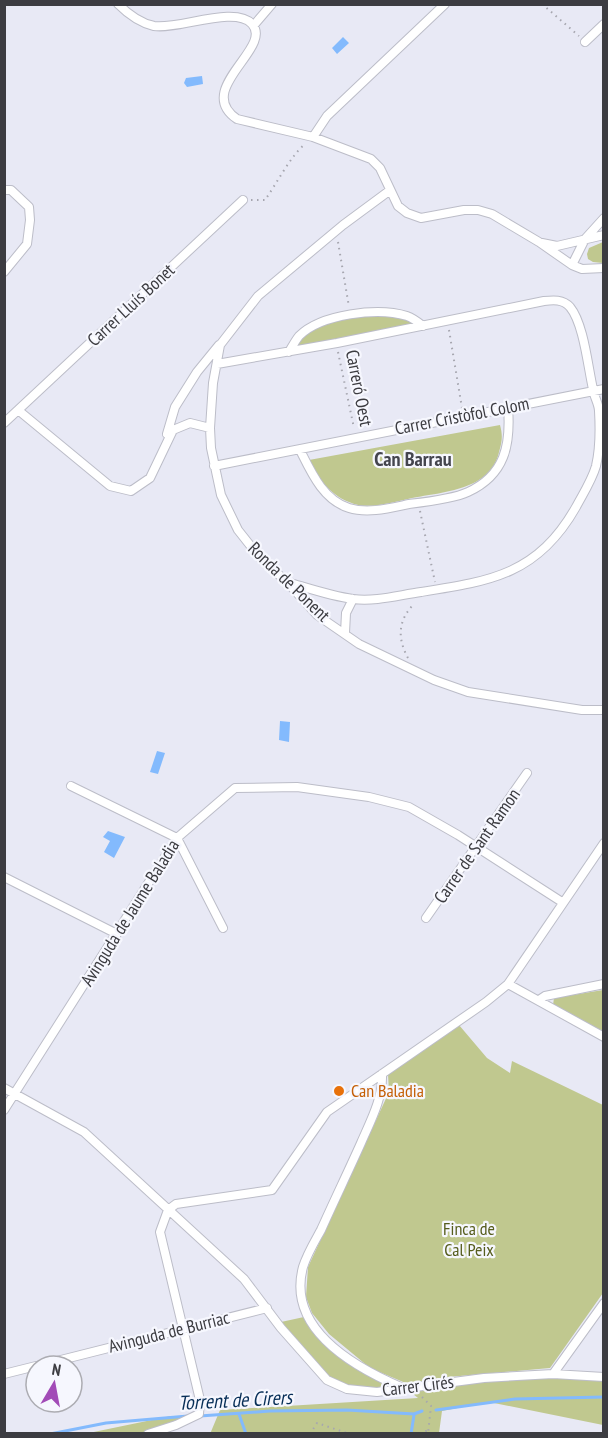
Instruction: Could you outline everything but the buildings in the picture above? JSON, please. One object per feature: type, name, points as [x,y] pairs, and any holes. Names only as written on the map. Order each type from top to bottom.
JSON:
[{"type":"street","points":[[118,4],[137,20],[154,26],[228,16],[247,19],[254,25],[255,40],[224,92],[224,104],[228,113],[237,119],[313,137],[371,159],[380,168],[398,206],[407,213],[421,218],[449,212],[478,210],[492,214],[539,242],[572,266],[582,269],[603,268]]},
{"type":"street","points":[[254,25],[272,4]]},
{"type":"street","points":[[313,137],[327,117],[445,4]]},
{"type":"street","points":[[585,42],[603,24]]},
{"type":"street","points":[[4,190],[10,190],[29,207],[30,220],[27,244],[4,272]]},
{"type":"street","name":"Ronda de Ponent","points":[[389,191],[258,296],[220,345],[210,428],[214,466],[221,495],[238,530],[261,559],[287,582],[317,615],[359,644],[418,672],[468,692],[582,710],[597,712],[603,710]]},
{"type":"street","name":"Carrer Lluís Bonet","points":[[4,423],[243,200]]},
{"type":"street","points":[[572,266],[585,239],[603,218]]},
{"type":"street","points":[[539,242],[557,246],[603,235]]},
{"type":"street","points":[[217,364],[337,343],[544,301],[558,300],[569,306],[577,322],[590,366],[593,391],[601,409],[600,433],[596,465],[579,502],[553,542],[514,570],[484,581],[437,590],[376,599],[353,599],[287,582]]},
{"type":"street","points":[[289,352],[299,336],[319,323],[351,316],[379,311],[409,316],[423,326]]},
{"type":"street","points":[[18,410],[110,486],[132,492],[150,478],[176,407],[197,372],[220,345]]},
{"type":"street","name":"Carrer Cristòfol Colom","points":[[214,466],[603,389]]},
{"type":"street","points":[[300,450],[314,478],[329,496],[349,508],[373,511],[418,503],[466,493],[484,482],[501,462],[508,444],[508,407]]},
{"type":"street","points":[[164,445],[173,430],[190,423],[210,428]]},
{"type":"street","points":[[345,633],[346,613],[353,599]]},
{"type":"street","name":"Carrer de Sant Ramon","points":[[426,918],[477,848],[527,773]]},
{"type":"street","points":[[71,786],[177,838],[224,928]]},
{"type":"street","name":"Avinguda de Jaume Baladia","points":[[4,1110],[177,838],[235,788],[297,788],[369,797],[409,807],[562,902]]},
{"type":"street","points":[[148,1434],[176,1425],[199,1414],[200,1400],[160,1232],[168,1210],[176,1204],[272,1190],[327,1112],[486,1002],[508,984],[603,843]]},
{"type":"street","points":[[4,877],[117,934]]},
{"type":"street","points":[[508,984],[603,1037]]},
{"type":"street","points":[[539,1000],[545,996],[603,984]]},
{"type":"street","points":[[382,1074],[382,1089],[370,1123],[303,1267],[300,1296],[307,1317],[329,1345],[369,1373],[405,1389]]},
{"type":"street","name":"Carrer Cirés","points":[[4,1088],[84,1132],[244,1279],[281,1328],[327,1380],[347,1389],[377,1392],[484,1378],[553,1374],[603,1377]]},
{"type":"street","points":[[553,1374],[603,1303]]},
{"type":"street","name":"Avinguda de Burriac","points":[[83,1354],[267,1308]]},
{"type":"street","name":"Avinguda de Burriac","points":[[4,1374],[24,1369]]},
{"type":"path","points":[[542,4],[585,42]]},
{"type":"path","points":[[243,200],[264,200],[284,174],[295,153],[313,137]]},
{"type":"path","points":[[336,232],[351,316]]},
{"type":"path","points":[[448,321],[463,417]]},
{"type":"path","name":"Carreró Oest","points":[[337,343],[355,438]]},
{"type":"path","points":[[418,503],[437,590]]},
{"type":"path","points":[[418,672],[401,643],[401,622],[406,611],[427,591]]},
{"type":"path","points":[[405,1389],[425,1398],[431,1406],[428,1434]]},
{"type":"path","points":[[310,1434],[317,1423],[350,1434]]},
{"type":"path","points":[[420,1434],[430,1430]]},
{"type":"green space","points":[[603,242],[603,263],[588,259],[589,248]]},
{"type":"green space","points":[[379,312],[409,318],[420,325],[292,348],[300,338],[319,325],[342,318]]},
{"type":"green space","points":[[500,425],[501,442],[494,465],[476,482],[451,491],[372,506],[356,505],[336,495],[325,485],[309,460]]},
{"type":"green space","points":[[603,990],[603,1033],[553,1005],[554,998]]},
{"type":"green space","name":"Finca de Cal Peix","points":[[459,1025],[487,1058],[510,1073],[512,1061],[603,1105],[603,1293],[550,1368],[448,1377],[408,1384],[370,1368],[329,1334],[312,1313],[306,1297],[308,1267],[389,1092],[388,1074]]},
{"type":"green space","points":[[304,1317],[327,1346],[394,1387],[377,1389],[348,1386],[327,1376],[281,1322]]},
{"type":"green space","points":[[556,1376],[603,1378],[603,1425],[489,1402],[442,1411],[439,1433],[210,1434],[220,1410],[418,1398],[408,1390],[444,1384]]},
{"type":"green space","points":[[171,1416],[186,1416],[186,1419],[145,1433],[84,1434]]},
{"type":"water","points":[[343,37],[349,43],[337,54],[332,48]]},
{"type":"water","points":[[202,76],[203,84],[187,87],[184,83],[186,78]]},
{"type":"water","points":[[280,721],[290,722],[289,742],[279,740]]},
{"type":"water","points":[[157,751],[165,753],[158,774],[150,772]]},
{"type":"water","points":[[108,831],[125,837],[114,858],[104,852],[110,841],[103,837]]},
{"type":"waterway","name":"Torrent de Cirers","points":[[436,1410],[515,1399],[604,1397]]},
{"type":"waterway","name":"Torrent de Cirers","points":[[200,1416],[270,1411],[347,1410],[414,1414],[422,1411]]},
{"type":"waterway","points":[[239,1414],[246,1434]]},
{"type":"waterway","points":[[411,1434],[414,1415]]},
{"type":"waterway","name":"Torrent de Cirers","points":[[50,1434],[106,1423],[188,1416]]},
{"type":"place","name":"Can Baladia","points":[[339,1091]]},
{"type":"district","name":"Can Barrau","points":[[413,459]]}]
